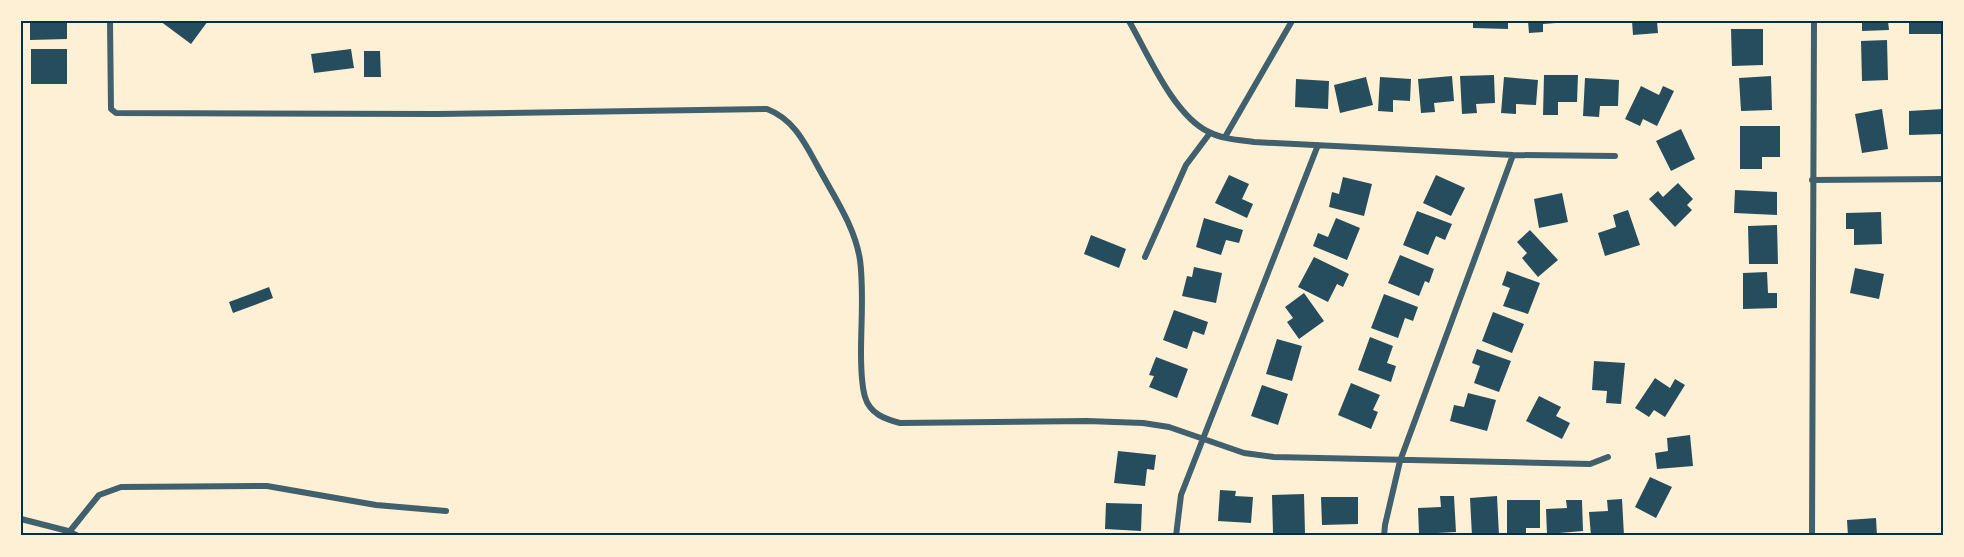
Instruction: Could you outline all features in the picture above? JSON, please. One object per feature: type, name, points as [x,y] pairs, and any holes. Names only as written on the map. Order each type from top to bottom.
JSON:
[{"type":"street","points":[[110,21],[111,109],[116,113],[437,114],[767,108],[779,114],[791,123],[804,142],[852,228],[860,262],[861,380],[866,399],[873,411],[900,423],[1087,421],[1143,423],[1169,427],[1244,453],[1274,457],[1590,464],[1608,457]]},
{"type":"street","points":[[1129,21],[1178,106],[1191,122],[1209,133],[1254,142],[1513,155],[1615,156]]},
{"type":"street","points":[[1225,137],[1292,21]]},
{"type":"street","points":[[1812,536],[1814,21]]},
{"type":"street","points":[[1145,257],[1186,165],[1209,133]]},
{"type":"street","points":[[1176,536],[1181,495],[1318,145]]},
{"type":"street","points":[[1384,536],[1400,461],[1513,155]]},
{"type":"street","points":[[1812,180],[1943,179]]},
{"type":"street","points":[[67,534],[99,495],[120,487],[267,486],[376,505],[446,511]]},
{"type":"street","points":[[21,519],[78,536]]},
{"type":"building","points":[[30,21],[67,21],[67,39],[30,40]]},
{"type":"building","points":[[160,21],[208,21],[191,44]]},
{"type":"building","points":[[1473,21],[1508,21],[1508,29],[1473,28]]},
{"type":"building","points":[[1528,21],[1556,21],[1556,23],[1543,24],[1543,32],[1529,33]]},
{"type":"building","points":[[1632,21],[1657,21],[1658,33],[1633,35]]},
{"type":"building","points":[[1862,21],[1888,21],[1889,30],[1862,31]]},
{"type":"building","points":[[1909,21],[1943,21],[1943,34],[1909,34]]},
{"type":"building","points":[[1731,29],[1763,29],[1763,65],[1732,66]]},
{"type":"building","points":[[1887,40],[1888,80],[1862,81],[1861,41]]},
{"type":"building","points":[[31,49],[67,49],[67,84],[31,84]]},
{"type":"building","points":[[351,49],[354,68],[314,73],[311,54]]},
{"type":"building","points":[[364,51],[380,51],[381,77],[364,77]]},
{"type":"building","points":[[1494,75],[1495,103],[1476,104],[1477,113],[1462,114],[1460,76]]},
{"type":"building","points":[[1544,75],[1578,75],[1577,102],[1558,102],[1558,115],[1543,115]]},
{"type":"building","points":[[1452,76],[1454,101],[1434,103],[1435,112],[1421,113],[1418,79]]},
{"type":"building","points":[[1771,76],[1772,110],[1741,111],[1739,78]]},
{"type":"building","points":[[1366,77],[1373,105],[1340,113],[1334,85]]},
{"type":"building","points":[[1380,77],[1411,79],[1410,101],[1393,100],[1393,112],[1378,111]]},
{"type":"building","points":[[1504,77],[1538,80],[1536,105],[1516,104],[1516,114],[1501,113]]},
{"type":"building","points":[[1585,78],[1619,80],[1618,106],[1600,106],[1599,117],[1583,116]]},
{"type":"building","points":[[1296,79],[1329,81],[1328,109],[1295,107]]},
{"type":"building","points":[[1641,86],[1659,95],[1663,86],[1674,91],[1657,126],[1643,119],[1640,126],[1625,119]]},
{"type":"building","points":[[1882,109],[1888,149],[1862,153],[1855,114]]},
{"type":"building","points":[[1943,109],[1943,134],[1909,135],[1909,111]]},
{"type":"building","points":[[1740,126],[1780,126],[1780,157],[1762,157],[1762,169],[1740,169]]},
{"type":"building","points":[[1681,129],[1695,159],[1671,171],[1656,141]]},
{"type":"building","points":[[1229,175],[1249,184],[1242,199],[1253,204],[1247,218],[1215,203]]},
{"type":"building","points":[[1436,175],[1465,188],[1451,216],[1423,203]]},
{"type":"building","points":[[1343,177],[1372,184],[1364,216],[1329,207],[1332,192],[1339,194]]},
{"type":"building","points":[[1678,183],[1693,199],[1687,205],[1692,210],[1675,227],[1649,199],[1658,191],[1663,197]]},
{"type":"building","points":[[1735,190],[1777,192],[1777,215],[1734,213]]},
{"type":"building","points":[[1562,193],[1568,222],[1539,228],[1534,199]]},
{"type":"building","points":[[1628,210],[1640,245],[1605,256],[1598,233],[1616,227],[1613,215]]},
{"type":"building","points":[[1417,211],[1452,224],[1445,240],[1436,236],[1428,255],[1403,245]]},
{"type":"building","points":[[1881,212],[1882,244],[1854,245],[1854,229],[1846,229],[1846,213]]},
{"type":"building","points":[[1204,218],[1243,230],[1239,243],[1226,240],[1221,255],[1196,247]]},
{"type":"building","points":[[1336,218],[1360,228],[1347,260],[1313,246],[1318,233],[1328,237]]},
{"type":"building","points":[[1777,225],[1778,264],[1749,264],[1748,226]]},
{"type":"building","points":[[1530,230],[1558,260],[1538,277],[1522,258],[1527,253],[1517,242]]},
{"type":"building","points":[[1091,235],[1126,249],[1119,268],[1084,254]]},
{"type":"building","points":[[1400,255],[1434,269],[1429,283],[1425,281],[1419,296],[1388,283]]},
{"type":"building","points":[[1314,257],[1349,274],[1343,287],[1337,284],[1328,302],[1298,287]]},
{"type":"building","points":[[1194,267],[1222,273],[1216,303],[1182,296],[1187,276],[1192,277]]},
{"type":"building","points":[[1855,268],[1884,274],[1879,299],[1850,293]]},
{"type":"building","points":[[1507,271],[1540,283],[1528,314],[1503,306],[1510,288],[1502,285]]},
{"type":"building","points":[[1767,272],[1768,293],[1777,293],[1777,308],[1743,309],[1743,273]]},
{"type":"building","points":[[269,287],[273,298],[233,313],[229,302]]},
{"type":"building","points":[[1304,293],[1324,321],[1299,339],[1287,322],[1293,318],[1285,307]]},
{"type":"building","points":[[1384,294],[1418,307],[1413,321],[1405,318],[1398,338],[1371,328]]},
{"type":"building","points":[[1174,310],[1208,322],[1204,335],[1193,331],[1187,349],[1163,340]]},
{"type":"building","points":[[1493,312],[1524,324],[1512,353],[1482,341]]},
{"type":"building","points":[[1370,337],[1393,346],[1387,363],[1396,366],[1391,382],[1358,370]]},
{"type":"building","points":[[1277,339],[1302,346],[1292,381],[1266,374]]},
{"type":"building","points":[[1477,349],[1511,361],[1499,392],[1474,383],[1480,366],[1472,363]]},
{"type":"building","points":[[1156,357],[1188,369],[1177,398],[1149,387],[1154,376],[1149,375]]},
{"type":"building","points":[[1594,361],[1625,363],[1621,404],[1606,403],[1607,391],[1592,390]]},
{"type":"building","points":[[1655,378],[1670,388],[1675,379],[1685,385],[1665,417],[1654,410],[1649,417],[1635,408]]},
{"type":"building","points":[[1351,383],[1380,395],[1373,410],[1378,412],[1371,429],[1338,415]]},
{"type":"building","points":[[1262,385],[1288,394],[1278,425],[1251,416]]},
{"type":"building","points":[[1468,393],[1496,400],[1487,431],[1450,421],[1454,405],[1464,407]]},
{"type":"building","points":[[1539,396],[1561,407],[1556,416],[1570,423],[1562,439],[1526,421]]},
{"type":"building","points":[[1690,435],[1693,466],[1657,469],[1655,453],[1668,451],[1667,438]]},
{"type":"building","points":[[1118,451],[1156,455],[1154,470],[1147,469],[1145,486],[1114,483]]},
{"type":"building","points":[[1650,477],[1672,487],[1656,518],[1635,507]]},
{"type":"building","points":[[1220,490],[1236,491],[1235,496],[1253,497],[1251,523],[1218,521]]},
{"type":"building","points":[[1304,494],[1305,533],[1273,533],[1272,495]]},
{"type":"building","points":[[1440,496],[1454,496],[1456,532],[1419,534],[1418,508],[1441,507]]},
{"type":"building","points":[[1497,496],[1499,535],[1472,536],[1470,498]]},
{"type":"building","points":[[1321,497],[1358,497],[1358,524],[1322,525]]},
{"type":"building","points":[[1622,499],[1624,536],[1591,536],[1589,512],[1608,511],[1607,500]]},
{"type":"building","points":[[1507,500],[1540,500],[1540,528],[1526,528],[1526,534],[1507,534]]},
{"type":"building","points":[[1566,500],[1582,500],[1583,531],[1547,534],[1546,509],[1567,508]]},
{"type":"building","points":[[1106,503],[1142,504],[1141,531],[1105,529]]},
{"type":"building","points":[[1876,518],[1877,536],[1848,536],[1847,520]]}]
